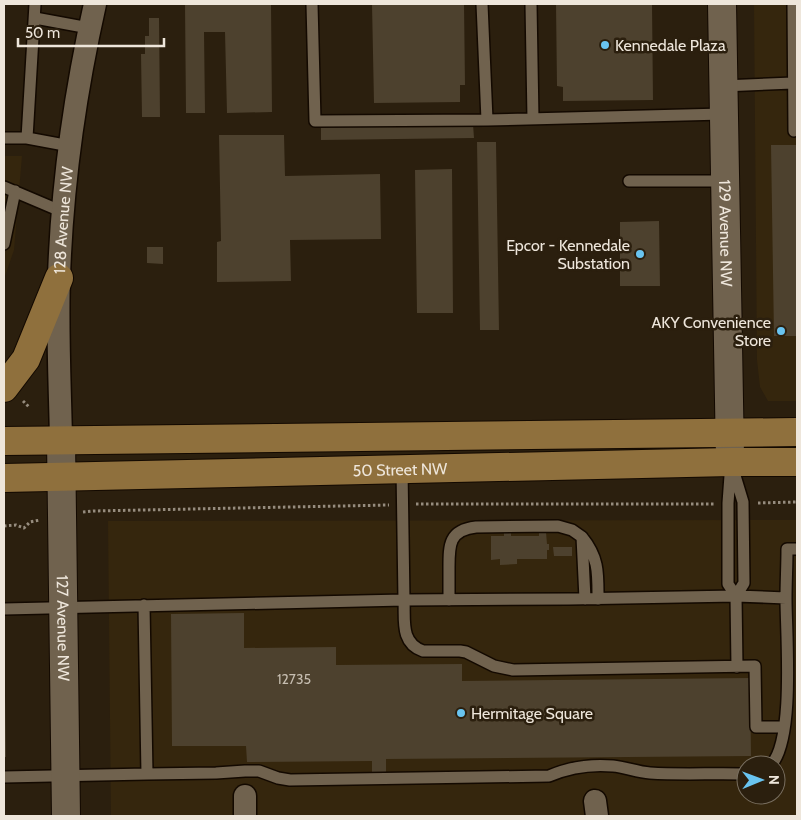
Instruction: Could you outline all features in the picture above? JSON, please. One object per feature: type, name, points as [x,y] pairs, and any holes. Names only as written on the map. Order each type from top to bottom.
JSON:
[{"type":"main road","points":[[4,388],[26,359],[59,278]]},
{"type":"main road","name":"50 Street NW","points":[[4,441],[797,432]]},
{"type":"main road","name":"50 Street NW","points":[[4,478],[797,462]]},
{"type":"street","name":"128 Avenue NW","points":[[61,440],[59,278],[63,212],[70,146],[89,28],[95,4]]},
{"type":"street","name":"129 Avenue NW","points":[[722,4],[730,462]]},
{"type":"street","name":"127 Avenue NW","points":[[61,440],[66,816]]},
{"type":"lane","points":[[27,138],[35,4]]},
{"type":"lane","points":[[312,4],[315,121],[486,120],[724,114]]},
{"type":"lane","points":[[482,4],[486,120]]},
{"type":"lane","points":[[531,4],[533,119]]},
{"type":"lane","points":[[793,4],[794,131]]},
{"type":"lane","points":[[35,18],[89,28]]},
{"type":"lane","points":[[723,86],[794,83]]},
{"type":"lane","points":[[4,138],[27,138],[70,146]]},
{"type":"lane","points":[[629,181],[725,181]]},
{"type":"lane","points":[[4,244],[9,189],[63,212]]},
{"type":"lane","points":[[730,462],[743,502],[744,582],[736,596],[737,667]]},
{"type":"lane","points":[[730,462],[728,584],[736,596]]},
{"type":"lane","points":[[402,469],[405,633],[407,639],[417,649],[423,651],[466,652],[501,668],[523,670],[755,666],[756,727],[784,728]]},
{"type":"lane","points":[[449,600],[449,546],[452,539],[463,530],[476,527],[558,526],[572,530],[582,537],[591,548],[596,560],[598,599]]},
{"type":"lane","points":[[582,537],[585,599]]},
{"type":"lane","points":[[777,755],[793,690],[786,598],[787,549],[797,549]]},
{"type":"lane","points":[[4,609],[404,600],[736,596],[786,598]]},
{"type":"lane","points":[[144,605],[147,774]]},
{"type":"lane","points":[[4,777],[252,771],[290,780],[549,776],[577,766],[614,766],[652,773],[736,774]]},
{"type":"path","points":[[743,502],[797,502]]},
{"type":"path","points":[[93,511],[404,504],[704,505],[728,503]]},
{"type":"path","points":[[4,526],[20,526],[24,528],[30,522]]},
{"type":"shaded area","points":[[754,4],[797,4],[797,401],[768,401],[760,387],[757,360]]},
{"type":"shaded area","points":[[4,156],[22,156],[14,250],[4,279]]},
{"type":"shaded area","points":[[797,520],[797,816],[111,816],[108,521]]},
{"type":"building","points":[[185,4],[271,4],[272,112],[227,113],[225,32],[204,32],[205,113],[186,113]]},
{"type":"building","points":[[372,4],[464,4],[465,85],[460,85],[460,102],[374,103]]},
{"type":"building","name":"Kennedale Plaza","points":[[556,4],[652,4],[653,100],[563,101],[563,87],[557,86]]},
{"type":"building","points":[[149,18],[159,18],[160,117],[142,117],[141,54],[145,54],[145,36],[149,36]]},
{"type":"building","points":[[473,124],[474,138],[321,140],[321,126]]},
{"type":"building","points":[[219,135],[284,135],[285,176],[380,174],[381,239],[290,240],[291,281],[217,282],[217,242],[221,241]]},
{"type":"building","points":[[477,142],[496,142],[499,330],[480,330]]},
{"type":"building","points":[[771,145],[797,145],[797,336],[774,336]]},
{"type":"building","points":[[452,169],[453,313],[417,313],[415,170]]},
{"type":"building","name":"Epcor - Kennedale Substation","points":[[659,221],[660,286],[620,286],[620,222]]},
{"type":"building","points":[[147,247],[163,247],[163,264],[147,263]]},
{"type":"building","points":[[504,532],[511,532],[511,536],[539,536],[539,532],[546,532],[547,544],[549,544],[547,559],[517,559],[517,564],[500,565],[500,559],[491,560],[491,536],[504,536]]},
{"type":"building","points":[[553,547],[572,547],[572,556],[554,556]]},
{"type":"building","name":"Hermitage Square","points":[[244,613],[244,648],[336,647],[336,665],[462,664],[462,681],[750,678],[751,755],[386,759],[386,776],[372,776],[372,761],[247,762],[246,746],[172,746],[171,614]]},
{"type":"building","points":[[5,695],[6,757],[4,757]]},
{"type":"place","name":"Kennedale Plaza","points":[[605,45]]},
{"type":"place","name":"Epcor - Kennedale Substation","points":[[640,254]]},
{"type":"place","name":"AKY Convenience Store","points":[[781,331]]},
{"type":"place","name":"Hermitage Square","points":[[461,713]]}]
